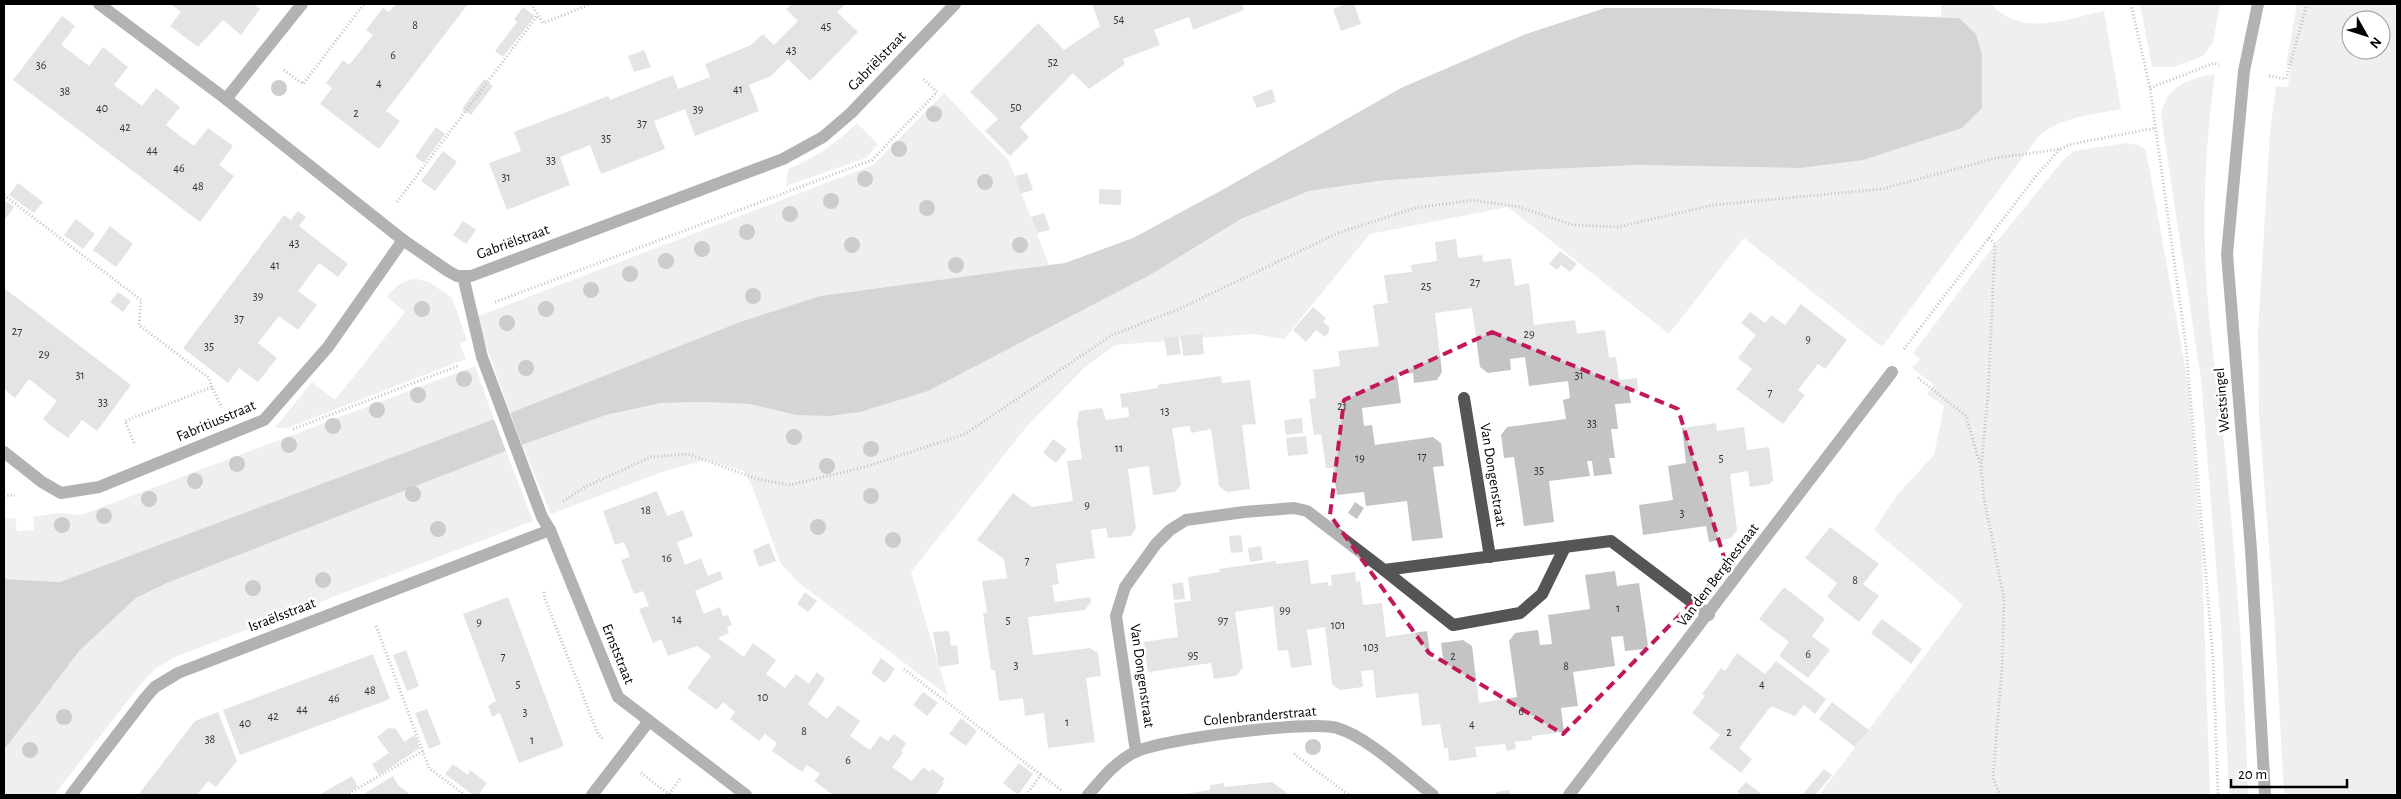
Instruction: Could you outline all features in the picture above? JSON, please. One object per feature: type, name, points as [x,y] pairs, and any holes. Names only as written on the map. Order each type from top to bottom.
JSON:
[{"type":"street","name":"Gabriëlstraat","points":[[99,4],[226,99],[403,240],[448,271],[463,276],[471,276],[783,159],[823,137],[851,113],[955,4]]},
{"type":"street","points":[[226,99],[302,4]]},
{"type":"street","name":"Westsingel","points":[[2258,4],[2244,72],[2226,254],[2251,549],[2265,795]]},
{"type":"street","name":"Fabritiusstraat","points":[[4,452],[42,482],[61,493],[99,487],[264,420],[328,347],[403,240]]},
{"type":"street","name":"Ernststraat","points":[[463,276],[482,357],[525,476],[542,517],[550,530],[618,697],[746,795]]},
{"type":"street","name":"Van den Berghestraat","points":[[1569,795],[1709,615],[1892,372]]},
{"type":"street","name":"Van Dongenstraat","points":[[1464,398],[1490,557]]},
{"type":"street","name":"Van Dongenstraat","points":[[1136,752],[1116,616],[1125,587],[1156,544],[1170,530],[1186,520],[1244,512],[1294,508],[1307,512],[1321,520],[1453,625],[1520,613],[1542,594],[1565,547]]},
{"type":"street","name":"Israëlsstraat","points":[[71,795],[146,697],[168,679],[233,651],[550,530]]},
{"type":"street","points":[[1384,570],[1611,541],[1709,615]]},
{"type":"street","points":[[592,795],[649,721]]},
{"type":"street","name":"Colenbranderstraat","points":[[1088,795],[1119,762],[1136,752],[1170,741],[1308,726],[1336,728],[1363,741],[1433,795]]},
{"type":"path","points":[[263,53],[303,84],[364,4]]},
{"type":"path","points":[[531,4],[543,23],[591,4]]},
{"type":"path","name":"Westsingel","points":[[2131,4],[2150,88],[2186,346],[2213,658],[2218,795]]},
{"type":"path","points":[[2150,88],[2214,63],[2244,72],[2286,78],[2307,4]]},
{"type":"path","points":[[381,223],[538,15]]},
{"type":"path","points":[[550,530],[557,505],[585,487],[651,458],[688,454],[757,479],[790,485],[865,467],[965,434],[1112,335],[1177,310],[1338,233],[1415,208],[1473,200],[1519,207],[1573,225],[1618,226],[1713,205],[1882,189],[1996,158],[2060,149],[2072,144],[2155,128]]},
{"type":"path","points":[[1981,468],[1966,416],[1912,374],[1892,372],[1908,343],[2036,176],[2060,149]]},
{"type":"path","points":[[4,195],[141,300],[139,325],[209,378],[212,387]]},
{"type":"path","points":[[1989,238],[1995,244],[1995,280],[1981,468],[1984,498],[2004,598],[2002,667],[1994,778],[2000,795]]},
{"type":"path","points":[[366,600],[429,768],[465,795]]},
{"type":"path","points":[[904,670],[1067,795]]},
{"type":"path","points":[[1263,730],[1349,795]]},
{"type":"path","points":[[346,795],[423,751]]},
{"type":"path","points":[[620,758],[670,795]]},
{"type":"path","points":[[1026,795],[1041,775]]},
{"type":"highlighted area","points":[[1492,332],[1678,409],[1727,567],[1563,734],[1429,653],[1330,515],[1344,400]]},
{"type":"shaded area","points":[[1941,4],[1991,4],[2003,14],[2016,21],[2030,23],[2059,21],[2104,11],[2121,109],[2068,120],[2048,129],[2039,136],[1882,347],[1744,238],[1669,334],[1508,207],[1370,234],[1284,339],[1253,334],[1115,345],[1084,368],[1028,425],[911,572],[948,696],[799,583],[781,564],[752,486],[744,471],[706,460],[662,472],[551,514],[522,445],[606,415],[661,403],[749,404],[796,415],[897,400],[928,391],[1150,275],[1241,219],[1309,191],[1378,181],[1527,170],[1641,165],[1959,18],[1941,17]]},
{"type":"shaded area","points":[[2140,4],[2220,4],[2213,42],[2203,56],[2174,67],[2152,67]]},
{"type":"shaded area","points":[[2297,4],[2397,4],[2397,795],[2284,795],[2274,613],[2259,416],[2258,331],[2270,133],[2276,86],[2288,87],[2291,66],[2286,66]]},
{"type":"shaded area","points":[[1605,8],[1702,8],[1959,18],[1976,34],[1982,55],[1982,108],[1962,128],[1863,160],[1800,168],[1641,165],[1527,170],[1378,181],[1309,191],[1241,219],[1150,275],[928,391],[860,412],[829,416],[796,415],[749,404],[661,403],[606,415],[522,445],[510,413],[740,322],[820,296],[1065,263],[1133,238],[1222,190],[1401,88],[1526,34]]},
{"type":"shaded area","points":[[2215,74],[2205,182],[2205,263],[2235,568],[2245,704],[2248,795],[2229,795],[2222,640],[2201,379],[2161,116],[2167,98],[2179,86],[2196,78]]},
{"type":"shaded area","points":[[944,93],[1009,161],[1049,265],[820,296],[740,322],[510,413],[476,317],[873,165]]},
{"type":"shaded area","points":[[857,123],[878,144],[866,158],[786,186],[788,169],[808,160],[825,149]]},
{"type":"shaded area","points":[[2127,143],[2139,145],[2146,150],[2189,388],[2202,556],[2210,795],[1819,795],[1963,605],[1874,530],[1897,495],[1934,455],[1944,406],[1927,394],[1934,385],[1912,368],[1920,359],[1913,353],[1995,244],[2065,158],[2074,151]]},
{"type":"shaded area","points":[[417,279],[429,282],[452,298],[467,340],[460,344],[466,359],[287,428],[275,428],[312,382],[335,400],[405,312],[387,297],[400,284]]},
{"type":"shaded area","points":[[475,366],[494,419],[60,582],[4,579],[4,519],[15,518],[17,531],[34,530],[33,517],[57,513],[81,515]]},
{"type":"shaded area","points":[[494,419],[506,451],[167,583],[136,598],[80,650],[4,750],[4,579],[60,582]]},
{"type":"shaded area","points":[[506,451],[533,521],[175,657],[156,668],[141,684],[54,795],[4,795],[4,750],[80,650],[136,598],[167,583]]},
{"type":"building","points":[[170,4],[253,4],[260,9],[241,35],[223,20],[198,47],[170,26],[181,12]]},
{"type":"building","points":[[396,4],[468,4],[386,111],[400,121],[379,149],[320,104],[332,88],[326,83],[343,60],[349,65],[373,35],[366,30],[383,8],[389,12]]},
{"type":"building","points":[[792,4],[846,4],[837,12],[858,32],[810,81],[788,59],[771,76],[749,85],[759,111],[695,136],[685,109],[654,121],[665,149],[601,174],[590,145],[560,157],[570,185],[507,210],[489,163],[521,151],[514,132],[608,96],[610,100],[673,75],[678,89],[710,77],[705,64],[751,45],[763,34],[774,45],[798,21],[786,9]]},
{"type":"building","points":[[1092,4],[1242,4],[1244,10],[1193,30],[1189,17],[1154,30],[1160,45],[1123,59],[1125,64],[1089,89],[1073,73],[1020,127],[1029,137],[1010,156],[985,131],[998,119],[970,92],[1038,23],[1064,50],[1100,26]]},
{"type":"building","points":[[1346,4],[1354,4],[1361,24],[1341,31],[1333,9]]},
{"type":"building","points":[[523,7],[535,16],[503,57],[495,51],[517,22],[514,19]]},
{"type":"building","points":[[62,16],[75,26],[61,45],[89,66],[103,47],[128,67],[114,85],[142,106],[156,88],[180,107],[166,125],[180,136],[194,146],[208,128],[233,146],[219,165],[234,176],[200,222],[13,80]]},
{"type":"building","points":[[644,50],[651,67],[634,72],[628,56]]},
{"type":"building","points":[[484,79],[493,86],[471,115],[462,109]]},
{"type":"building","points":[[1272,89],[1276,102],[1257,108],[1252,97]]},
{"type":"building","points":[[436,127],[445,134],[424,163],[415,157]]},
{"type":"building","points":[[443,151],[457,162],[435,191],[421,181]]},
{"type":"building","points":[[1027,173],[1033,190],[1020,194],[1015,176]]},
{"type":"building","points":[[18,183],[43,202],[34,213],[9,195]]},
{"type":"building","points":[[1099,189],[1121,190],[1121,205],[1099,204]]},
{"type":"building","points":[[4,200],[14,207],[4,221]]},
{"type":"building","points":[[298,211],[306,217],[299,226],[348,264],[338,277],[319,263],[298,291],[317,305],[298,330],[279,316],[258,343],[277,358],[258,382],[239,368],[228,383],[183,348],[284,215],[291,220]]},
{"type":"building","points":[[1044,213],[1050,230],[1037,233],[1031,217]]},
{"type":"building","points":[[76,219],[95,234],[83,249],[64,235]]},
{"type":"building","points":[[463,221],[476,230],[466,244],[453,235]]},
{"type":"building","points":[[110,226],[133,244],[116,267],[93,250]]},
{"type":"building","points":[[1456,239],[1458,258],[1482,255],[1483,262],[1511,258],[1515,286],[1529,283],[1534,325],[1575,320],[1577,334],[1605,330],[1609,358],[1616,357],[1619,380],[1637,378],[1638,391],[1629,392],[1631,403],[1615,404],[1618,429],[1611,429],[1615,458],[1609,458],[1612,474],[1594,476],[1592,461],[1587,461],[1590,476],[1549,481],[1554,522],[1524,526],[1514,457],[1504,458],[1501,435],[1507,427],[1566,419],[1563,400],[1570,398],[1568,381],[1529,386],[1525,357],[1510,359],[1511,370],[1488,373],[1480,367],[1472,308],[1435,313],[1442,372],[1437,380],[1414,383],[1413,373],[1397,375],[1401,403],[1362,408],[1364,426],[1372,425],[1375,445],[1433,437],[1441,443],[1444,466],[1433,467],[1443,538],[1412,541],[1407,501],[1366,506],[1364,492],[1337,495],[1333,468],[1326,468],[1321,434],[1314,435],[1309,399],[1316,398],[1313,370],[1340,366],[1338,351],[1379,346],[1373,305],[1388,303],[1384,275],[1412,272],[1411,265],[1437,261],[1435,242]]},
{"type":"building","points":[[1560,251],[1577,264],[1570,272],[1561,265],[1557,270],[1549,264]]},
{"type":"building","points":[[4,288],[131,385],[97,431],[82,420],[68,438],[55,429],[43,419],[57,401],[29,379],[15,398],[4,389]]},
{"type":"building","points":[[118,292],[131,301],[123,312],[110,302]]},
{"type":"building","points":[[1801,304],[1847,340],[1825,369],[1818,364],[1798,390],[1805,395],[1783,424],[1736,389],[1752,369],[1738,358],[1756,335],[1741,323],[1750,312],[1765,323],[1771,315],[1785,325]]},
{"type":"building","points":[[1313,307],[1326,318],[1323,322],[1329,327],[1329,332],[1325,337],[1316,330],[1306,342],[1293,330]]},
{"type":"building","points":[[1202,334],[1204,354],[1183,356],[1181,336]]},
{"type":"building","points":[[1178,336],[1181,354],[1167,356],[1164,338]]},
{"type":"building","points":[[1221,376],[1222,383],[1250,380],[1256,424],[1242,425],[1250,489],[1227,492],[1219,486],[1211,429],[1191,433],[1190,426],[1172,428],[1181,485],[1175,492],[1153,495],[1149,466],[1128,469],[1136,528],[1131,536],[1108,538],[1106,528],[1091,530],[1095,558],[1056,564],[1059,584],[1052,585],[1055,602],[1090,597],[1091,602],[1085,610],[1028,617],[1033,655],[1090,648],[1098,653],[1101,676],[1086,678],[1095,742],[1048,748],[1044,713],[1025,716],[1023,698],[999,701],[995,670],[991,670],[983,613],[987,613],[982,581],[1007,578],[1004,559],[977,540],[1013,493],[1032,507],[1073,501],[1067,461],[1082,459],[1077,423],[1079,411],[1102,408],[1106,420],[1129,417],[1128,407],[1122,408],[1120,394],[1158,388],[1157,385]]},
{"type":"building","points":[[1302,418],[1303,433],[1286,435],[1284,420]]},
{"type":"building","points":[[1716,423],[1717,431],[1744,427],[1747,450],[1769,447],[1773,480],[1770,484],[1750,487],[1748,471],[1730,474],[1737,530],[1731,538],[1709,542],[1706,526],[1643,535],[1639,505],[1673,500],[1668,466],[1686,463],[1682,428]]},
{"type":"building","points":[[1306,436],[1308,454],[1288,456],[1286,438]]},
{"type":"building","points":[[1053,439],[1067,449],[1056,463],[1043,453]]},
{"type":"building","points":[[657,491],[667,516],[683,510],[693,536],[677,542],[685,565],[701,558],[708,576],[720,571],[723,579],[695,591],[704,614],[720,607],[723,616],[728,615],[732,625],[727,627],[729,633],[718,638],[744,657],[753,643],[776,660],[766,674],[785,688],[796,674],[809,684],[817,672],[825,679],[808,704],[827,719],[838,705],[860,721],[850,736],[870,750],[880,736],[888,741],[894,734],[906,743],[901,751],[903,753],[892,767],[912,781],[923,767],[930,772],[932,769],[945,779],[936,795],[833,795],[814,781],[820,774],[807,765],[802,772],[772,751],[777,743],[765,734],[759,741],[730,719],[735,712],[723,702],[717,710],[687,688],[711,656],[697,646],[668,656],[661,639],[653,643],[639,609],[649,606],[643,591],[634,594],[621,560],[630,557],[624,542],[615,545],[603,511]]},
{"type":"building","points":[[1355,502],[1364,508],[1357,519],[1348,513]]},
{"type":"building","points":[[1830,527],[1879,564],[1863,584],[1879,596],[1859,622],[1827,597],[1837,583],[1805,558]]},
{"type":"building","points":[[1241,535],[1243,552],[1231,553],[1229,536]]},
{"type":"building","points":[[769,543],[776,561],[759,567],[753,550]]},
{"type":"building","points":[[1261,546],[1263,560],[1250,562],[1248,548]]},
{"type":"building","points":[[1308,560],[1311,584],[1328,582],[1328,586],[1332,585],[1331,575],[1355,572],[1356,582],[1360,581],[1363,605],[1382,603],[1386,637],[1427,631],[1431,660],[1443,658],[1441,643],[1463,640],[1472,646],[1479,703],[1517,697],[1509,641],[1515,633],[1538,630],[1540,645],[1552,644],[1548,615],[1590,609],[1585,575],[1615,571],[1617,586],[1639,583],[1648,645],[1645,649],[1625,651],[1623,636],[1611,637],[1615,666],[1573,672],[1578,706],[1561,708],[1564,732],[1532,736],[1532,740],[1515,742],[1516,749],[1507,751],[1505,744],[1475,747],[1477,757],[1449,761],[1448,748],[1444,748],[1440,724],[1422,726],[1418,693],[1376,698],[1373,670],[1361,671],[1363,687],[1340,690],[1332,684],[1325,627],[1307,630],[1312,665],[1291,668],[1288,650],[1278,651],[1273,606],[1235,612],[1243,668],[1236,676],[1214,679],[1211,663],[1148,672],[1144,642],[1178,637],[1174,603],[1191,601],[1188,577],[1220,572],[1219,569],[1276,561],[1276,564]]},
{"type":"building","points":[[1183,582],[1185,599],[1174,600],[1172,584]]},
{"type":"building","points":[[1784,587],[1825,619],[1812,636],[1830,650],[1808,678],[1779,656],[1789,642],[1759,619]]},
{"type":"building","points":[[805,592],[817,601],[808,612],[797,604]]},
{"type":"building","points":[[508,597],[564,746],[519,763],[500,713],[492,717],[488,706],[496,701],[463,614]]},
{"type":"building","points":[[1882,619],[1922,649],[1911,664],[1871,633]]},
{"type":"building","points":[[949,631],[951,646],[957,645],[959,664],[939,667],[933,632]]},
{"type":"building","points":[[406,650],[419,686],[407,691],[393,655]]},
{"type":"building","points":[[1737,653],[1765,674],[1776,661],[1826,699],[1815,714],[1804,705],[1795,716],[1771,706],[1739,748],[1752,759],[1741,773],[1709,748],[1720,735],[1692,713],[1705,696],[1702,694],[1721,668],[1725,671]]},
{"type":"building","points":[[373,654],[390,699],[240,755],[223,710]]},
{"type":"building","points":[[881,658],[895,669],[885,683],[871,673]]},
{"type":"building","points":[[923,692],[938,703],[927,716],[913,705]]},
{"type":"building","points":[[1832,702],[1869,730],[1855,747],[1819,719]]},
{"type":"building","points":[[427,709],[441,744],[429,749],[415,713]]},
{"type":"building","points":[[218,712],[237,761],[216,787],[208,781],[197,795],[138,795],[195,721]]},
{"type":"building","points":[[961,718],[977,731],[966,746],[949,734]]},
{"type":"building","points":[[389,728],[396,729],[404,742],[415,735],[420,748],[379,775],[372,764],[389,753],[377,737]]},
{"type":"building","points":[[1019,763],[1033,774],[1018,795],[1003,783]]},
{"type":"building","points":[[453,764],[468,775],[470,770],[487,783],[478,795],[473,795],[445,774]]},
{"type":"building","points":[[1824,769],[1832,775],[1815,795],[1802,795]]},
{"type":"building","points":[[352,776],[358,787],[345,795],[319,795]]},
{"type":"building","points":[[393,776],[399,786],[411,795],[362,795]]},
{"type":"building","points":[[1272,782],[1290,795],[1178,795],[1210,790],[1210,785],[1224,783],[1224,787]]},
{"type":"building","points":[[1746,782],[1763,795],[1742,795],[1737,792]]},
{"type":"building","points":[[1510,790],[1510,795],[1496,795],[1496,792]]}]
